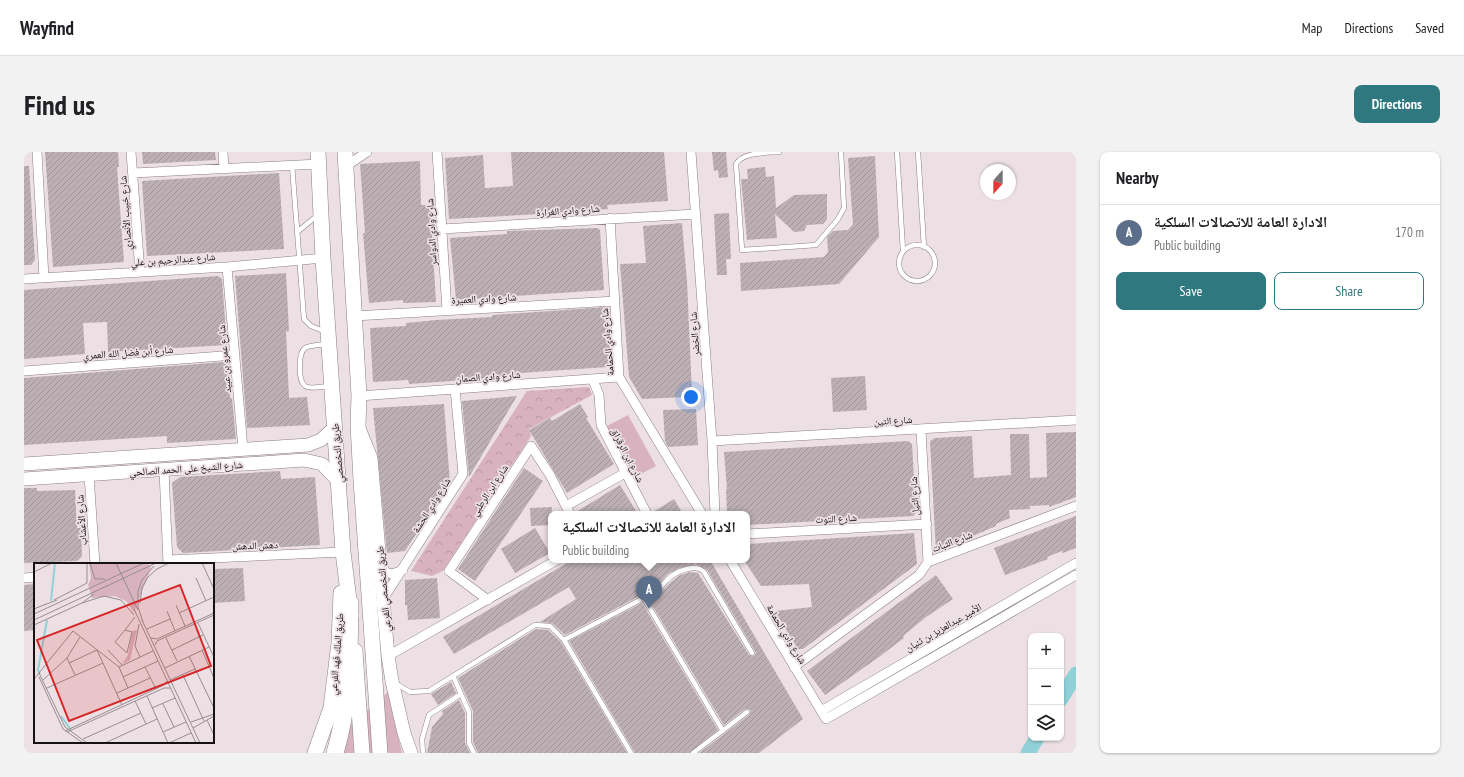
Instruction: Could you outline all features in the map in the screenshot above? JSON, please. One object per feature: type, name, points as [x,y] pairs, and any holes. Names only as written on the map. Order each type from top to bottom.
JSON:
[{"type":"highway","points":[[335,753],[346,710],[349,678],[350,603]]},
{"type":"main road","name":"طريق التخصصي","points":[[319,158],[323,258],[330,338],[334,427],[340,483],[343,552],[355,644],[362,753]]},
{"type":"main road","points":[[345,159],[359,396],[358,425],[380,753]]},
{"type":"main road","name":"طريق الملك فهد الفرعي","points":[[315,753],[331,708],[339,643],[343,552]]},
{"type":"street","points":[[37,152],[44,278]]},
{"type":"street","name":"شارع خبيب الأنصاري","points":[[131,152],[140,272]]},
{"type":"street","points":[[222,152],[224,168]]},
{"type":"street","points":[[345,159],[367,152]]},
{"type":"street","name":"شارع وادي الدواسر","points":[[437,152],[447,311]]},
{"type":"street","name":"شارع الخضر","points":[[691,152],[712,441],[715,511]]},
{"type":"street","points":[[133,173],[292,165],[319,158]]},
{"type":"street","name":"شارع وادي الغرارة","points":[[442,229],[696,214]]},
{"type":"street","name":"شارع وادي الحمامة","points":[[610,218],[619,377],[700,511]]},
{"type":"street","name":"شارع عبدالرحيم بن علي","points":[[24,279],[227,267],[323,258]]},
{"type":"street","name":"شارع عمرو بن عبيد","points":[[227,267],[243,449]]},
{"type":"street","name":"شارع وادي العميرة","points":[[354,316],[615,301]]},
{"type":"street","name":"شارع أبن فضل الله العمري","points":[[24,371],[235,355]]},
{"type":"street","name":"شارع وادي الصمان","points":[[359,396],[619,377]]},
{"type":"street","name":"شارع ابن الرقراق","points":[[593,380],[599,395],[601,425],[645,511]]},
{"type":"street","name":"شارع وادي الحشة","points":[[383,599],[403,570],[463,474],[454,389]]},
{"type":"street","name":"شارع التين","points":[[712,441],[1076,420]]},
{"type":"street","name":"طريق التخصصي الفرعي","points":[[358,425],[371,458],[388,656],[392,682],[404,733],[411,753]]},
{"type":"street","name":"شارع الشيخ على الحمد الصالحي","points":[[24,464],[308,445],[320,440],[334,427]]},
{"type":"street","name":"شارع التيل","points":[[921,430],[928,562]]},
{"type":"street","name":"شارع ابن الرطبي","points":[[488,600],[449,571],[531,446],[550,475],[568,510]]},
{"type":"street","name":"شارع الشيخ على الحمد الصالحي","points":[[24,479],[304,460],[322,464],[340,483]]},
{"type":"street","points":[[164,470],[168,562]]},
{"type":"street","points":[[568,510],[625,473]]},
{"type":"street","name":"شارع الأعشاب","points":[[89,475],[95,563]]},
{"type":"street","name":"شارع الثبات","points":[[794,667],[919,575],[928,562],[1076,506]]},
{"type":"street","name":"شارع التوت","points":[[750,534],[927,524]]},
{"type":"street","name":"دهش الدهش","points":[[168,562],[343,552]]},
{"type":"street","points":[[380,560],[385,572],[392,574],[403,570]]},
{"type":"street","points":[[388,656],[553,563]]},
{"type":"street","name":"شارع وادي الحمامة","points":[[732,563],[823,715]]},
{"type":"street","name":"الأمير عبدالعزيز بن ثنيان","points":[[823,715],[1076,563]]},
{"type":"street","points":[[823,715],[1076,575]]},
{"type":"street","points":[[24,578],[34,577]]},
{"type":"lane","points":[[779,152],[744,155],[739,158],[736,164],[742,250],[816,245],[838,219],[844,208],[841,152]]},
{"type":"lane","points":[[897,152],[903,251],[899,265],[901,272],[906,277],[920,281],[927,278],[932,272],[934,265],[934,258],[930,251],[917,245],[909,247],[903,251]]},
{"type":"lane","points":[[918,152],[924,247]]},
{"type":"lane","points":[[292,165],[304,319],[311,326],[330,338]]},
{"type":"lane","points":[[297,232],[322,212]]},
{"type":"lane","points":[[330,338],[306,347],[300,356],[302,382],[304,386],[309,388],[333,385]]},
{"type":"lane","points":[[564,640],[643,597],[657,591],[666,581],[686,569],[701,569],[752,652]]},
{"type":"lane","points":[[643,597],[723,731]]},
{"type":"lane","points":[[392,682],[410,692],[429,691],[534,625],[550,626],[564,640],[631,753]]},
{"type":"lane","points":[[453,676],[469,712],[469,743],[474,753]]},
{"type":"lane","points":[[423,753],[422,739],[430,715],[461,694]]},
{"type":"lane","points":[[693,753],[747,712]]},
{"type":"green space","points":[[589,387],[592,395],[529,429],[531,436],[443,571],[432,576],[411,571],[527,391]]},
{"type":"green space","points":[[628,415],[656,466],[635,477],[607,426]]},
{"type":"green space","points":[[388,692],[402,753],[342,753],[349,725]]},
{"type":"building","points":[[45,152],[118,152],[119,167],[117,167],[124,262],[53,267]]},
{"type":"building","points":[[142,152],[215,152],[216,160],[143,164]]},
{"type":"building","points":[[511,152],[664,152],[668,201],[607,205],[608,209],[577,212],[449,219],[445,158],[483,155],[485,188],[513,186]]},
{"type":"building","points":[[712,152],[726,152],[728,177],[719,178],[718,170],[714,171]]},
{"type":"building","points":[[875,156],[879,237],[839,284],[741,291],[740,263],[824,257],[828,252],[827,237],[833,231],[848,230],[853,224],[848,158]]},
{"type":"building","points":[[420,161],[421,205],[430,205],[436,302],[403,303],[403,300],[369,303],[363,233],[365,233],[360,164]]},
{"type":"building","points":[[24,166],[29,166],[35,260],[31,265],[24,265]]},
{"type":"building","points":[[765,167],[766,177],[774,176],[776,208],[794,195],[827,194],[827,219],[823,224],[807,225],[804,231],[794,232],[775,214],[777,238],[747,240],[741,179],[748,179],[747,169]]},
{"type":"building","points":[[279,173],[284,249],[147,256],[142,181]]},
{"type":"building","points":[[729,213],[731,259],[726,259],[727,275],[717,275],[714,214]]},
{"type":"building","points":[[682,223],[687,281],[692,393],[686,397],[642,399],[629,377],[620,264],[646,263],[643,226]]},
{"type":"building","points":[[597,228],[600,230],[604,290],[456,300],[450,238],[507,234],[507,231]]},
{"type":"building","points":[[286,273],[289,331],[286,332],[289,398],[307,397],[310,425],[247,428],[235,276]]},
{"type":"building","points":[[218,276],[222,279],[227,345],[108,352],[107,322],[83,323],[85,354],[24,359],[24,290]]},
{"type":"building","points":[[607,307],[611,362],[608,367],[520,373],[521,376],[409,384],[408,380],[373,382],[370,328],[406,326],[406,323],[436,320],[492,317],[492,315]]},
{"type":"building","points":[[223,362],[229,367],[230,398],[232,398],[236,439],[167,443],[167,436],[24,445],[24,378]]},
{"type":"building","points":[[865,376],[867,410],[833,412],[831,378]]},
{"type":"building","points":[[517,396],[469,477],[462,401]]},
{"type":"building","points":[[444,404],[450,483],[405,551],[387,553],[373,408]]},
{"type":"building","points":[[580,404],[588,417],[586,418],[614,464],[567,493],[529,430],[550,418],[552,421]]},
{"type":"building","points":[[696,409],[698,445],[668,447],[665,441],[663,410]]},
{"type":"building","points":[[1076,432],[1076,497],[1049,507],[1049,505],[1030,506],[1030,509],[1009,510],[1010,518],[996,524],[996,526],[936,552],[930,441],[935,438],[972,436],[974,478],[1011,475],[1010,434],[1029,434],[1030,478],[1047,477],[1046,433]]},
{"type":"building","points":[[908,441],[912,444],[916,513],[913,516],[750,525],[750,511],[727,511],[724,452]]},
{"type":"building","points":[[524,468],[543,481],[475,581],[458,569]]},
{"type":"building","points":[[280,471],[281,479],[315,477],[320,545],[183,553],[177,547],[172,483],[180,477]]},
{"type":"building","points":[[620,485],[636,511],[578,511]]},
{"type":"building","points":[[24,488],[37,488],[37,491],[75,490],[77,528],[81,528],[82,556],[77,561],[24,563]]},
{"type":"building","points":[[674,499],[681,511],[655,511]]},
{"type":"building","points":[[552,507],[552,511],[548,511],[548,525],[531,526],[530,508]]},
{"type":"building","points":[[1076,516],[1076,548],[1063,553],[1062,551],[1047,557],[1048,559],[1005,575],[994,548]]},
{"type":"building","points":[[535,528],[548,550],[548,554],[515,573],[501,549]]},
{"type":"building","points":[[914,533],[917,564],[803,649],[798,649],[775,611],[812,607],[809,584],[761,586],[746,563],[750,563],[750,544]]},
{"type":"building","points":[[567,563],[712,563],[803,719],[759,753],[699,753],[749,715],[751,711],[749,709],[745,709],[724,725],[649,600],[659,594],[680,575],[690,572],[698,573],[749,655],[754,656],[756,653],[707,570],[696,564],[677,569],[667,575],[655,588],[565,635],[552,623],[540,622],[576,599],[569,587],[454,654],[443,637]]},
{"type":"building","points":[[243,568],[245,601],[214,603],[214,569]]},
{"type":"building","points":[[936,575],[953,599],[926,617],[903,636],[904,638],[879,657],[825,695],[807,671]]},
{"type":"building","points":[[437,578],[440,618],[408,620],[407,605],[405,605],[405,580]]},
{"type":"building","points":[[34,584],[34,630],[24,631],[24,585]]},
{"type":"building","points":[[642,603],[718,730],[689,753],[635,753],[569,641]]},
{"type":"building","points":[[536,629],[548,630],[561,642],[627,753],[478,753],[473,742],[473,711],[458,678]]},
{"type":"building","points":[[451,682],[456,693],[438,705],[431,694]]},
{"type":"building","points":[[459,700],[465,713],[465,743],[470,753],[427,753],[432,727],[443,714],[442,711]]},
{"type":"waterway","points":[[1064,694],[1076,674]]},
{"type":"waterway","points":[[1028,753],[1035,741]]},
{"type":"place","name":"الادارة العامة للاتصالات السلكية","points":[[649,609]]}]
